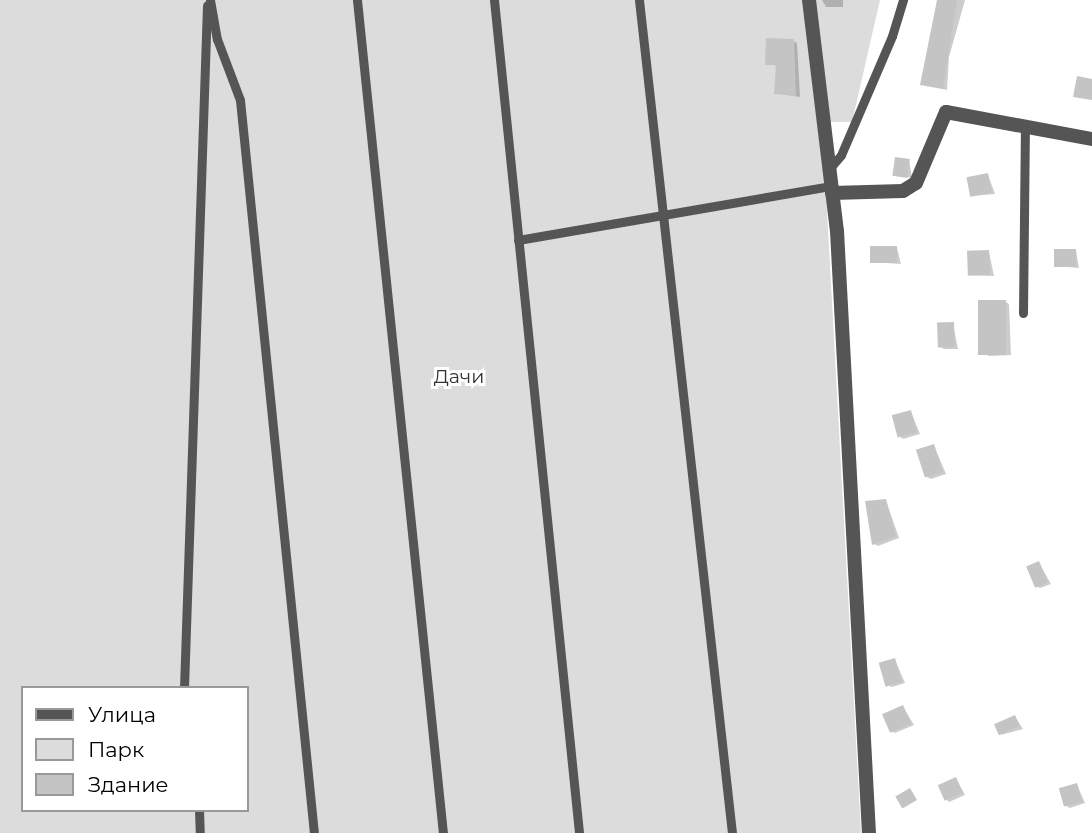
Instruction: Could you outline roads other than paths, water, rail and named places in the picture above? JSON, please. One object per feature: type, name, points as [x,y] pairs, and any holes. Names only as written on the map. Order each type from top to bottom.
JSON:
[{"type":"street","points":[[808,0],[831,189],[869,833]]},
{"type":"street","points":[[831,189],[903,191],[916,183],[946,112],[1092,139]]},
{"type":"lane","points":[[184,686],[209,0]]},
{"type":"lane","points":[[209,0],[217,39],[240,100],[314,833]]},
{"type":"lane","points":[[357,0],[443,833]]},
{"type":"lane","points":[[494,0],[579,833]]},
{"type":"lane","points":[[639,0],[660,215],[732,833]]},
{"type":"lane","points":[[829,169],[841,155],[892,36],[903,0]]},
{"type":"lane","points":[[1023,313],[1025,127]]},
{"type":"lane","points":[[518,240],[831,189]]},
{"type":"lane","points":[[199,812],[200,833]]},
{"type":"park label","name":"Дачи","points":[[459,377]]}]
